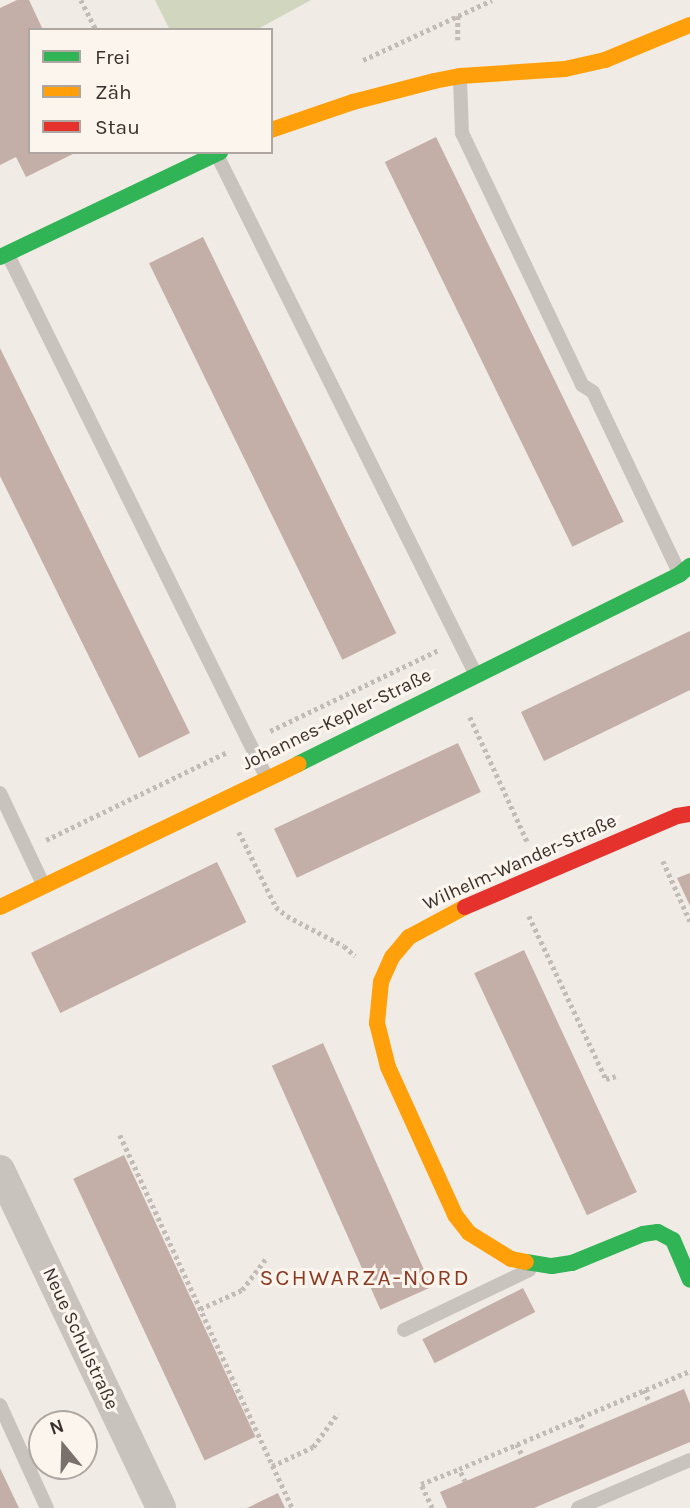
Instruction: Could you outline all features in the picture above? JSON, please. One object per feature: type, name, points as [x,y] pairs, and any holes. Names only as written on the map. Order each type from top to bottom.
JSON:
[{"type":"street","points":[[273,129],[353,102],[460,76],[565,69],[605,60],[690,25]]},
{"type":"street","points":[[4,255],[216,154]]},
{"type":"street","name":"Johannes-Kepler-Straße","points":[[0,906],[267,779],[685,570]]},
{"type":"street","name":"Wilhelm-Wander-Straße","points":[[690,814],[677,816],[449,914],[409,937],[392,957],[381,982],[377,1023],[381,1048],[455,1215],[469,1233],[486,1246],[511,1259],[539,1266],[572,1263],[643,1234],[658,1232],[673,1240],[690,1280]]},
{"type":"street","name":"Neue Schulstraße","points":[[0,1170],[161,1508]]},
{"type":"lane","points":[[460,76],[462,133],[582,385],[593,393],[685,570]]},
{"type":"lane","points":[[218,154],[477,675]]},
{"type":"lane","points":[[4,255],[267,779]]},
{"type":"lane","points":[[0,793],[44,886]]},
{"type":"lane","points":[[404,1330],[539,1266]]},
{"type":"lane","points":[[0,1405],[47,1508]]},
{"type":"lane","points":[[578,1508],[690,1460]]},
{"type":"path","points":[[81,0],[95,28]]},
{"type":"path","points":[[358,62],[492,0]]},
{"type":"path","points":[[26,850],[458,640]]},
{"type":"path","points":[[456,685],[542,875]]},
{"type":"path","points":[[223,800],[276,907],[287,916],[344,946],[381,982]]},
{"type":"path","points":[[648,829],[690,921]]},
{"type":"path","points":[[515,887],[606,1079],[616,1076]]},
{"type":"path","points":[[120,1135],[292,1508]]},
{"type":"path","points":[[200,1309],[242,1290],[267,1257]]},
{"type":"path","points":[[432,1508],[421,1484],[690,1371]]},
{"type":"path","points":[[644,1390],[650,1403]]},
{"type":"path","points":[[272,1466],[313,1447],[338,1413]]},
{"type":"path","points":[[578,1418],[584,1432]]},
{"type":"path","points":[[517,1444],[523,1457]]},
{"type":"path","points":[[459,1469],[465,1482]]},
{"type":"green space","points":[[155,0],[311,0],[260,28],[169,28]]},
{"type":"building","points":[[17,0],[29,0],[42,28],[28,28],[28,154],[73,154],[26,177],[16,157],[0,165],[0,8]]},
{"type":"building","points":[[436,137],[624,522],[572,547],[385,162]]},
{"type":"building","points":[[203,237],[396,633],[342,660],[149,263]]},
{"type":"building","points":[[0,348],[190,733],[139,758],[0,476]]},
{"type":"building","points":[[690,631],[690,690],[544,761],[521,712]]},
{"type":"building","points":[[458,743],[481,792],[297,878],[274,829]]},
{"type":"building","points":[[217,862],[246,922],[60,1013],[31,953]]},
{"type":"building","points":[[690,873],[690,906],[677,878]]},
{"type":"building","points":[[524,950],[637,1192],[587,1215],[474,973]]},
{"type":"building","points":[[323,1043],[432,1287],[380,1310],[272,1066]]},
{"type":"building","points":[[124,1155],[255,1437],[205,1461],[73,1179]]},
{"type":"building","points":[[523,1288],[535,1312],[435,1363],[422,1339]]},
{"type":"building","points":[[684,1389],[690,1404],[690,1442],[534,1508],[447,1508],[440,1492]]},
{"type":"building","points":[[0,1468],[19,1508],[0,1508]]},
{"type":"building","points":[[278,1493],[285,1508],[247,1508]]},
{"type":"traffic: fast","points":[[0,257],[216,154]]},
{"type":"traffic: fast","points":[[298,764],[680,574],[690,566]]},
{"type":"traffic: fast","points":[[526,1262],[552,1266],[572,1263],[643,1234],[658,1232],[673,1240],[690,1280]]},
{"type":"traffic: slow","points":[[273,129],[353,102],[434,81],[460,76],[565,69],[605,60],[690,25]]},
{"type":"traffic: slow","points":[[0,907],[298,764]]},
{"type":"traffic: slow","points":[[465,907],[409,937],[392,957],[381,982],[377,1023],[388,1067],[455,1215],[469,1233],[511,1259],[526,1262]]},
{"type":"traffic: jam","points":[[465,907],[677,816],[690,814]]},
{"type":"district","name":"SCHWARZA-NORD","points":[[365,1278]]}]
